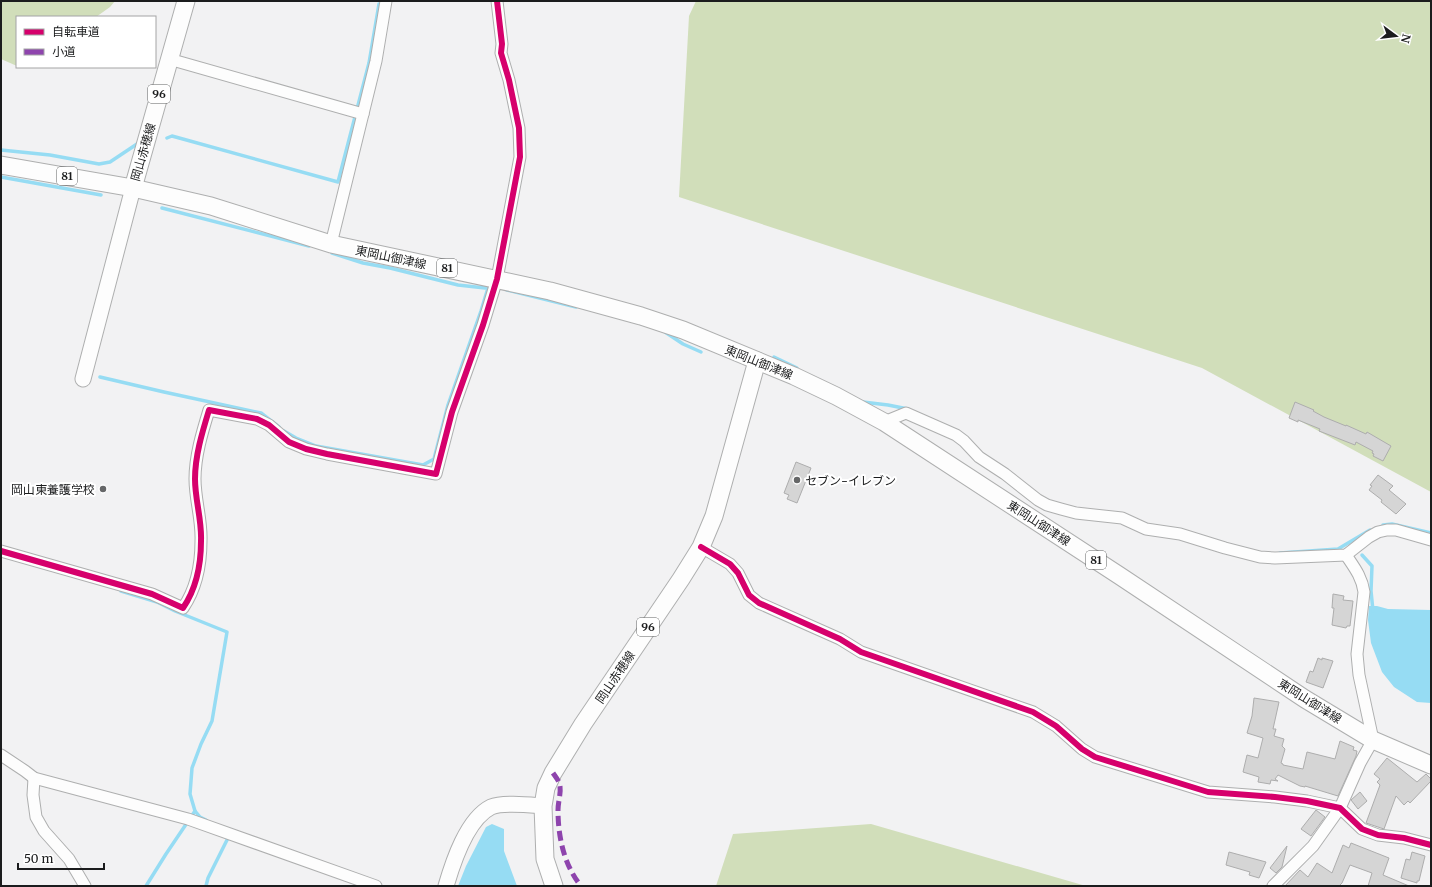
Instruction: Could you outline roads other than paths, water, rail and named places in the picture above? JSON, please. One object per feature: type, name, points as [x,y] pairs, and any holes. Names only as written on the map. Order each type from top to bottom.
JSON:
[{"type":"main road","name":"岡山赤穂線","points":[[133,188],[186,1]]},
{"type":"main road","name":"東岡山御津線","points":[[1,165],[133,188],[211,206],[331,244],[550,290],[641,316],[683,330],[794,376],[884,422],[1305,699],[1373,740],[1431,765]]},
{"type":"main road","name":"岡山赤穂線","points":[[554,886],[545,859],[543,806],[546,788],[553,773],[583,724],[701,547],[714,516],[757,361]]},
{"type":"street","points":[[331,244],[359,112],[376,61],[386,1]]},
{"type":"street","points":[[1,551],[152,594],[183,608],[190,598],[198,570],[201,540],[195,480],[196,460],[209,410],[257,419],[269,425],[289,442],[306,449],[436,474],[452,412],[483,325],[497,279],[520,157],[519,128],[509,80],[501,53],[502,44],[497,1]]},
{"type":"street","points":[[169,59],[359,112]]},
{"type":"street","points":[[83,379],[133,188]]},
{"type":"street","points":[[884,422],[906,413],[956,435],[979,457],[1047,505],[1076,513],[1122,518],[1146,529],[1180,534],[1260,557],[1275,558],[1346,555],[1369,536],[1387,530],[1396,530],[1431,540]]},
{"type":"street","points":[[701,547],[730,564],[738,573],[749,595],[759,603],[840,639],[861,652],[1033,712],[1056,726],[1082,749],[1095,757],[1208,792],[1275,797],[1307,801],[1340,808],[1362,829],[1378,835],[1404,838],[1431,845]]},
{"type":"street","points":[[1273,886],[1313,846],[1340,808],[1360,764],[1373,740],[1357,654],[1364,592],[1363,583],[1346,555]]},
{"type":"street","points":[[1,755],[34,778],[190,819],[376,886]]},
{"type":"street","points":[[34,778],[33,795],[36,817],[44,831],[69,859],[85,886]]},
{"type":"street","points":[[446,886],[455,858],[474,822],[491,807],[508,804],[543,806]]},
{"type":"water","points":[[1369,606],[1377,606],[1388,609],[1431,610],[1431,703],[1417,702],[1394,687],[1382,672],[1371,643],[1368,620]]},
{"type":"water","points":[[492,824],[504,829],[504,851],[517,886],[458,886],[466,866],[486,827]]},
{"type":"waterway","points":[[167,138],[172,136],[338,182],[369,63],[379,4]]},
{"type":"waterway","points":[[1,150],[50,155],[99,164],[110,162],[137,144]]},
{"type":"waterway","points":[[1,177],[101,195]]},
{"type":"waterway","points":[[162,208],[309,246]]},
{"type":"waterway","points":[[332,253],[363,263],[390,268],[458,285],[485,288]]},
{"type":"waterway","points":[[284,431],[296,438],[316,446],[423,465],[434,459],[448,405],[488,288]]},
{"type":"waterway","points":[[507,290],[576,307]]},
{"type":"waterway","points":[[665,332],[683,344],[701,352]]},
{"type":"waterway","points":[[774,357],[797,368]]},
{"type":"waterway","points":[[100,377],[261,413],[279,427]]},
{"type":"waterway","points":[[863,402],[908,409]]},
{"type":"waterway","points":[[1383,525],[1392,524],[1431,533]]},
{"type":"waterway","points":[[1280,553],[1338,549],[1370,530]]},
{"type":"waterway","points":[[1362,555],[1372,566],[1371,591],[1373,611]]},
{"type":"waterway","points":[[121,591],[157,602],[227,632],[212,721],[192,768],[190,794],[195,811],[146,886]]},
{"type":"waterway","points":[[195,811],[200,817],[206,820]]},
{"type":"waterway","points":[[206,886],[208,878],[228,838]]},
{"type":"place","name":"セブン-イレブン","points":[[797,480]]},
{"type":"place","name":"岡山東養護学校","points":[[103,489]]}]
